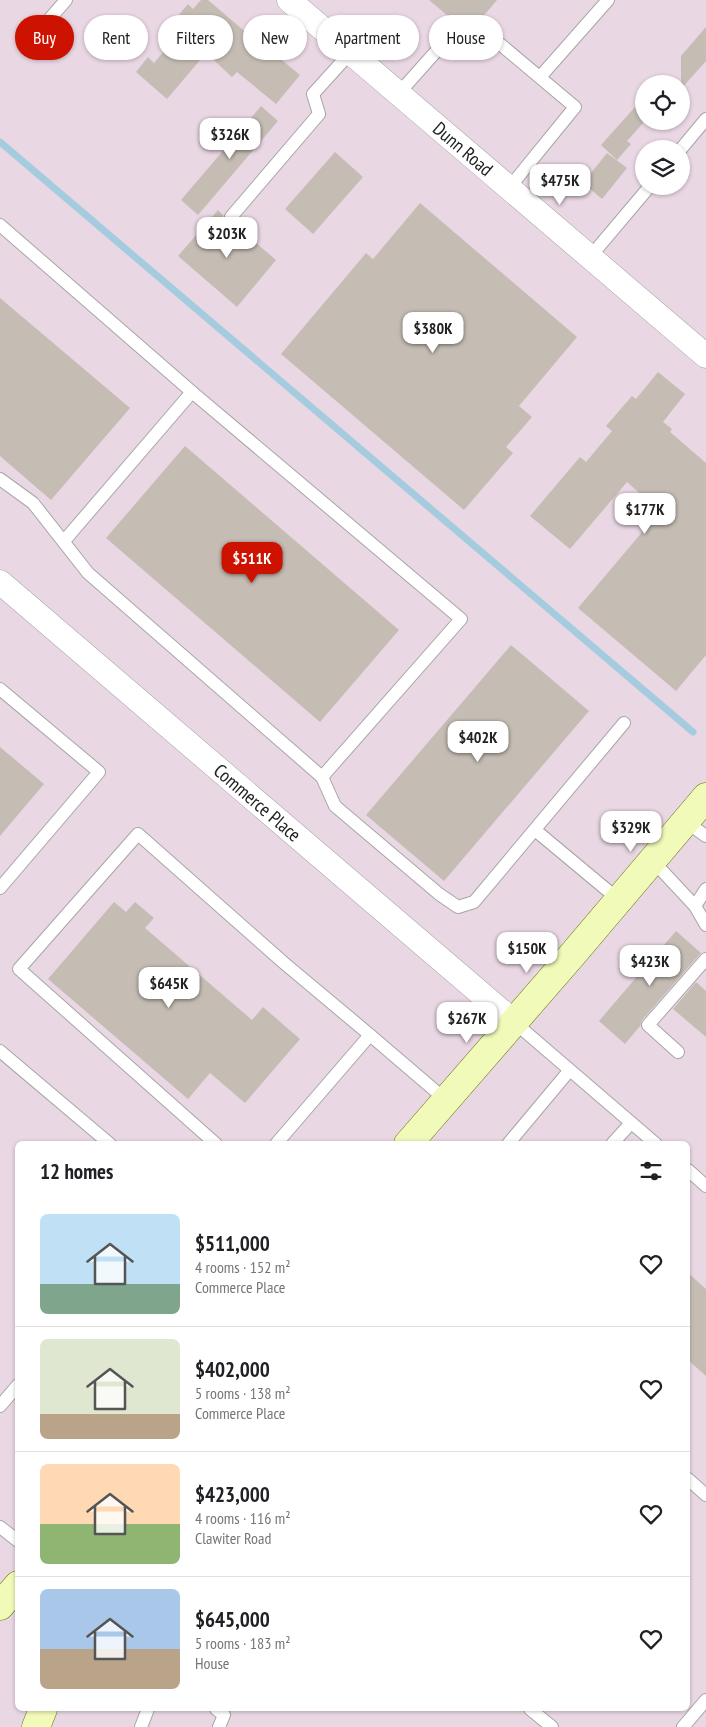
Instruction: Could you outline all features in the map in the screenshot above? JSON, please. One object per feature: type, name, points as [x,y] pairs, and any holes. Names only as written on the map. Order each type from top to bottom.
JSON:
[{"type":"main road","points":[[411,1141],[652,860],[696,828],[706,797]]},
{"type":"main road","points":[[0,1606],[15,1588]]},
{"type":"main road","points":[[36,1727],[42,1711]]},
{"type":"street","name":"Dunn Road","points":[[289,0],[317,24]]},
{"type":"street","name":"Dunn Road","points":[[358,60],[706,356]]},
{"type":"street","name":"Commerce Place","points":[[0,582],[514,1022]]},
{"type":"lane","points":[[53,15],[66,0]]},
{"type":"lane","points":[[540,77],[608,0]]},
{"type":"lane","points":[[398,94],[448,38],[500,44],[540,77],[575,107],[509,188]]},
{"type":"lane","points":[[231,217],[319,114],[313,94],[344,60]]},
{"type":"lane","points":[[688,140],[706,119]]},
{"type":"lane","points":[[590,257],[642,195]]},
{"type":"lane","points":[[0,225],[192,392],[461,619],[322,777]]},
{"type":"lane","points":[[64,541],[192,392]]},
{"type":"lane","points":[[0,479],[33,503],[88,573],[322,777],[335,806],[439,894],[458,907],[474,902],[624,724]]},
{"type":"lane","points":[[0,689],[99,772],[0,888]]},
{"type":"lane","points":[[535,830],[619,900]]},
{"type":"lane","points":[[213,1141],[19,969],[138,834],[446,1100]]},
{"type":"lane","points":[[652,860],[695,906],[706,925]]},
{"type":"lane","points":[[695,906],[706,889]]},
{"type":"lane","points":[[678,1052],[648,1025],[706,959]]},
{"type":"lane","points":[[514,1022],[652,1141]]},
{"type":"lane","points":[[279,1141],[370,1035]]},
{"type":"lane","points":[[0,1051],[106,1141]]},
{"type":"lane","points":[[511,1141],[569,1071]]},
{"type":"lane","points":[[615,1141],[631,1123]]},
{"type":"lane","points":[[690,1172],[706,1186]]},
{"type":"lane","points":[[0,1406],[15,1388]]},
{"type":"lane","points":[[690,1481],[706,1495]]},
{"type":"lane","points":[[0,1527],[15,1539]]},
{"type":"lane","points":[[683,1727],[706,1700]]},
{"type":"lane","points":[[141,1727],[147,1711]]},
{"type":"lane","points":[[219,1711],[224,1715],[219,1727]]},
{"type":"lane","points":[[532,1711],[552,1727]]},
{"type":"shaded area","points":[[0,0],[706,0],[706,1727],[0,1727]]},
{"type":"building","points":[[201,0],[208,0],[226,15],[179,15],[188,4],[193,9]]},
{"type":"building","points":[[429,0],[497,0],[484,15],[447,15]]},
{"type":"building","points":[[233,21],[243,30],[243,60],[282,60],[300,75],[276,104],[237,72],[232,77],[214,60],[233,60]]},
{"type":"building","points":[[706,27],[706,61],[690,79],[690,75],[681,75],[681,56]]},
{"type":"building","points":[[148,57],[154,63],[158,58],[158,60],[200,60],[167,99],[136,72],[146,60],[148,60]]},
{"type":"building","points":[[261,106],[278,121],[198,215],[181,200]]},
{"type":"building","points":[[635,107],[635,130],[637,130],[627,141],[631,144],[617,160],[601,145]]},
{"type":"building","points":[[335,152],[363,177],[313,234],[285,209]]},
{"type":"building","points":[[607,153],[627,168],[602,199],[583,183]]},
{"type":"building","points":[[420,203],[577,337],[519,406],[532,417],[506,447],[513,453],[464,510],[281,354],[366,253],[373,259]]},
{"type":"building","points":[[218,210],[223,215],[226,223],[234,224],[276,260],[237,307],[178,256]]},
{"type":"building","points":[[0,298],[130,408],[51,500],[0,456]]},
{"type":"building","points":[[658,372],[685,394],[663,422],[672,429],[670,432],[706,463],[706,655],[676,691],[578,608],[660,511],[627,482],[570,549],[530,516],[580,457],[586,462],[612,431],[606,426],[632,396],[636,399]]},
{"type":"building","points":[[185,446],[399,630],[320,722],[106,538]]},
{"type":"building","points":[[511,645],[589,711],[444,881],[366,815]]},
{"type":"building","points":[[0,747],[44,784],[0,836]]},
{"type":"building","points":[[114,902],[126,912],[135,902],[154,918],[145,928],[252,1020],[263,1007],[300,1039],[245,1103],[210,1073],[188,1099],[48,979]]},
{"type":"building","points":[[676,931],[701,953],[642,1020],[640,1026],[625,1044],[599,1021]]},
{"type":"building","points":[[696,982],[706,991],[706,1037],[673,1009]]},
{"type":"building","points":[[690,1275],[706,1289],[706,1376],[690,1362]]},
{"type":"waterway","points":[[0,142],[693,732]]}]
